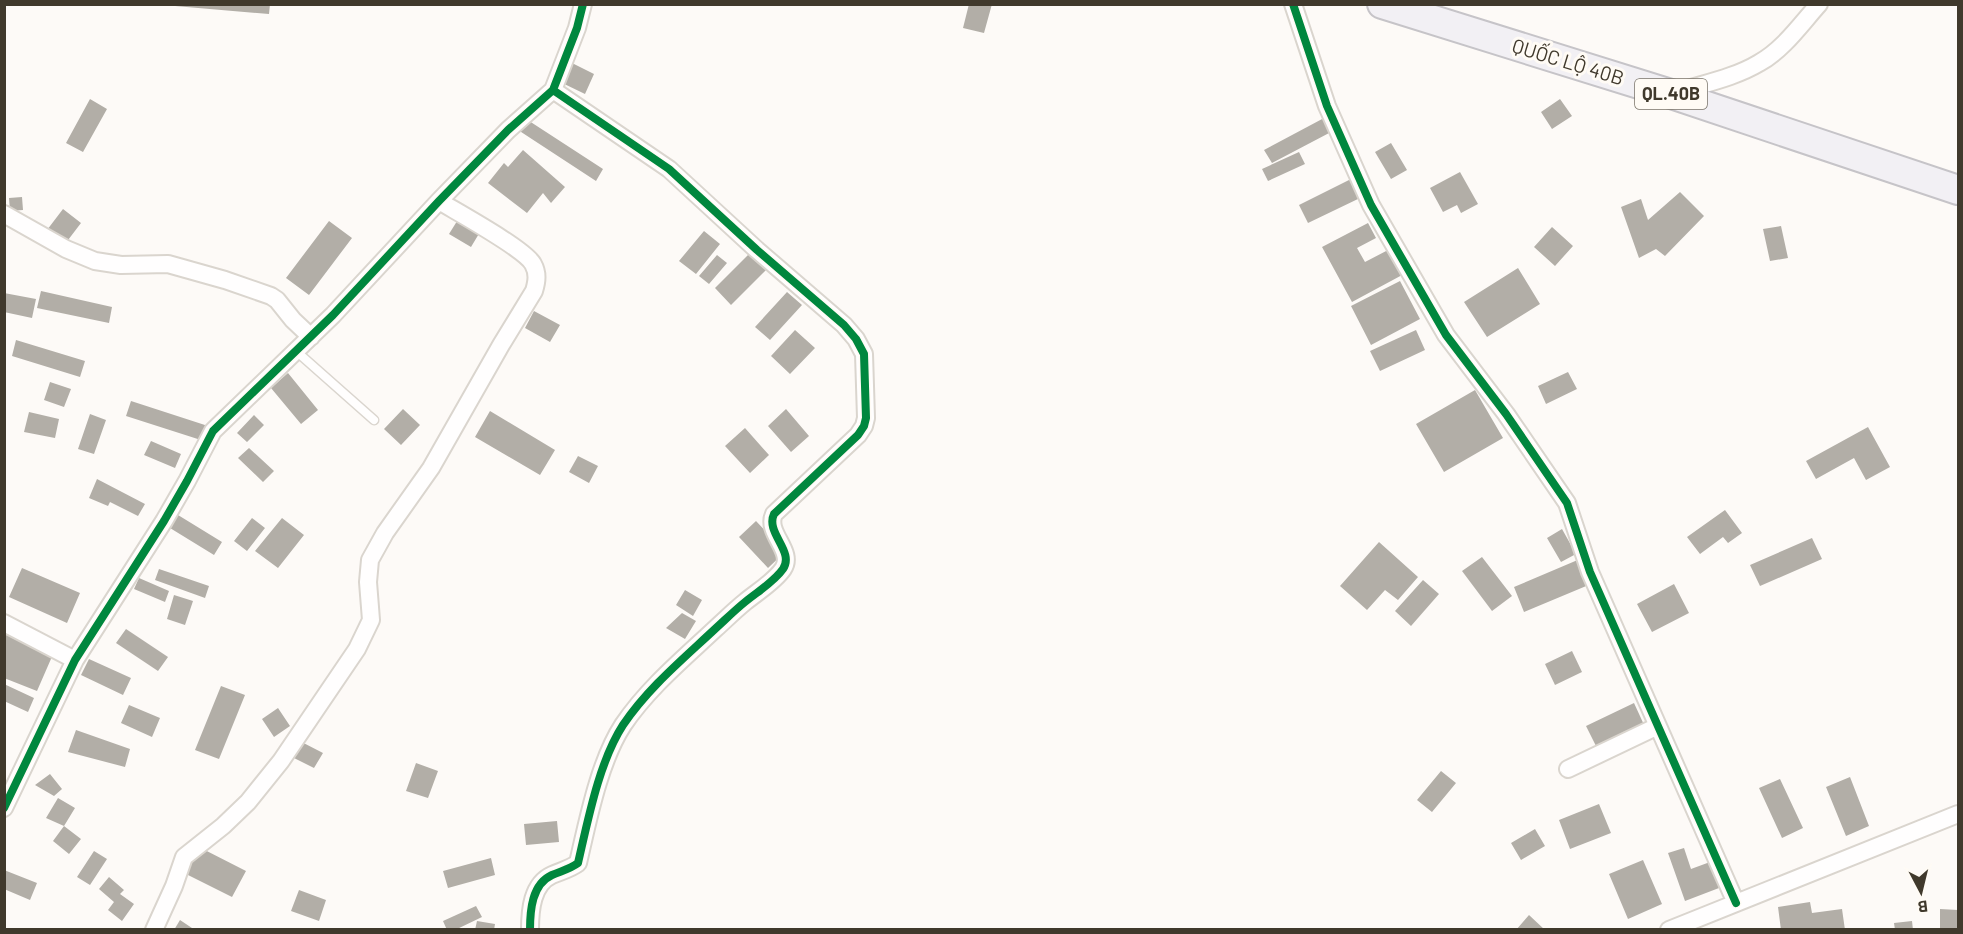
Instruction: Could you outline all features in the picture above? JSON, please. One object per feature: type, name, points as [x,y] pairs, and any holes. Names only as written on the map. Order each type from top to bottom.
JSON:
[{"type":"highway","name":"QUỐC LỘ 40B","points":[[1382,4],[1671,94],[1959,190]]},
{"type":"street","points":[[4,808],[75,660],[164,521],[213,431],[311,337],[508,130],[553,90],[577,28],[583,4]]},
{"type":"street","points":[[1293,4],[1327,106],[1371,206],[1446,335],[1506,414],[1567,503],[1590,572],[1736,903]]},
{"type":"street","points":[[1671,94],[1731,75],[1759,63],[1778,49],[1819,4]]},
{"type":"street","points":[[530,930],[530,911],[540,885],[549,876],[578,863],[603,769],[623,725],[656,684],[785,567],[786,559],[772,529],[771,520],[774,514],[858,435],[866,418],[864,354],[856,339],[844,326],[669,169],[553,90]]},
{"type":"street","points":[[154,930],[184,858],[248,802],[308,722],[357,649],[371,620],[368,582],[370,560],[385,533],[431,468],[534,291],[537,273],[528,257],[439,201]]},
{"type":"street","points":[[4,213],[66,249],[95,261],[121,265],[168,264],[271,296],[311,337]]},
{"type":"street","points":[[4,623],[75,660]]},
{"type":"street","points":[[1568,770],[1658,726]]},
{"type":"street","points":[[1669,930],[1959,814]]},
{"type":"lane","points":[[296,351],[374,420]]},
{"type":"building","points":[[175,4],[270,4],[269,14],[175,6]]},
{"type":"building","points":[[969,4],[992,4],[984,33],[963,28]]},
{"type":"building","points":[[566,60],[594,74],[585,94],[556,80]]},
{"type":"building","points":[[90,99],[107,109],[83,152],[66,143]]},
{"type":"building","points":[[1560,99],[1572,116],[1552,129],[1541,112]]},
{"type":"building","points":[[523,117],[603,169],[596,181],[515,128]]},
{"type":"building","points":[[1324,118],[1331,132],[1272,163],[1264,150]]},
{"type":"building","points":[[1391,143],[1407,170],[1391,179],[1375,152]]},
{"type":"building","points":[[523,150],[565,187],[551,203],[543,193],[527,213],[488,183],[504,163],[508,167]]},
{"type":"building","points":[[1299,152],[1305,164],[1268,181],[1262,169]]},
{"type":"building","points":[[1460,172],[1478,204],[1461,213],[1457,205],[1443,212],[1430,188]]},
{"type":"building","points":[[1351,179],[1360,198],[1308,223],[1299,205]]},
{"type":"building","points":[[1680,192],[1704,216],[1665,256],[1656,249],[1639,258],[1621,207],[1641,199],[1648,220]]},
{"type":"building","points":[[22,197],[23,210],[10,211],[9,198]]},
{"type":"building","points":[[63,209],[81,223],[65,244],[47,230]]},
{"type":"building","points":[[459,218],[480,232],[471,247],[449,234]]},
{"type":"building","points":[[329,221],[352,238],[309,295],[286,278]]},
{"type":"building","points":[[1368,223],[1376,238],[1357,248],[1365,262],[1390,249],[1404,274],[1352,302],[1322,247]]},
{"type":"building","points":[[1781,226],[1788,258],[1770,261],[1763,229]]},
{"type":"building","points":[[1552,227],[1573,246],[1555,266],[1534,247]]},
{"type":"building","points":[[704,231],[720,244],[696,274],[679,261]]},
{"type":"building","points":[[752,251],[768,268],[731,305],[715,288]]},
{"type":"building","points":[[717,255],[727,263],[709,284],[699,276]]},
{"type":"building","points":[[1518,268],[1540,304],[1487,337],[1464,302]]},
{"type":"building","points":[[1400,281],[1420,319],[1371,345],[1351,306]]},
{"type":"building","points":[[41,291],[112,307],[109,323],[37,308]]},
{"type":"building","points":[[787,292],[802,305],[770,340],[755,327]]},
{"type":"building","points":[[4,293],[36,299],[32,318],[4,312]]},
{"type":"building","points":[[534,311],[560,325],[550,342],[525,328]]},
{"type":"building","points":[[795,330],[815,348],[790,374],[771,356]]},
{"type":"building","points":[[1416,330],[1425,350],[1380,371],[1370,351]]},
{"type":"building","points":[[16,340],[85,361],[80,377],[12,356]]},
{"type":"building","points":[[1568,372],[1577,389],[1546,404],[1538,386]]},
{"type":"building","points":[[288,373],[318,410],[301,424],[271,388]]},
{"type":"building","points":[[50,382],[71,389],[64,407],[44,400]]},
{"type":"building","points":[[1475,390],[1503,438],[1444,472],[1416,424]]},
{"type":"building","points":[[131,401],[208,426],[204,441],[126,416]]},
{"type":"building","points":[[403,409],[420,425],[401,445],[384,429]]},
{"type":"building","points":[[786,409],[809,436],[791,452],[768,426]]},
{"type":"building","points":[[490,411],[555,450],[540,475],[475,437]]},
{"type":"building","points":[[29,412],[59,419],[55,438],[24,432]]},
{"type":"building","points":[[90,414],[106,420],[94,454],[78,449]]},
{"type":"building","points":[[254,415],[264,425],[247,442],[237,433]]},
{"type":"building","points":[[1868,427],[1890,467],[1866,480],[1854,458],[1816,479],[1806,461]]},
{"type":"building","points":[[745,428],[769,455],[750,473],[725,446]]},
{"type":"building","points":[[151,441],[181,454],[175,468],[144,455]]},
{"type":"building","points":[[249,448],[274,471],[263,482],[238,458]]},
{"type":"building","points":[[578,456],[598,466],[589,483],[569,472]]},
{"type":"building","points":[[97,479],[145,504],[138,516],[110,502],[108,506],[89,498]]},
{"type":"building","points":[[1725,510],[1742,533],[1728,543],[1723,537],[1700,554],[1687,537]]},
{"type":"building","points":[[178,515],[222,542],[214,555],[170,528]]},
{"type":"building","points":[[252,518],[265,528],[247,551],[234,541]]},
{"type":"building","points":[[282,518],[304,535],[278,568],[255,551]]},
{"type":"building","points":[[756,521],[785,552],[768,568],[739,537]]},
{"type":"building","points":[[1562,529],[1576,554],[1561,562],[1547,538]]},
{"type":"building","points":[[1812,538],[1822,559],[1760,586],[1750,565]]},
{"type":"building","points":[[1379,542],[1418,577],[1398,600],[1385,590],[1367,610],[1340,586]]},
{"type":"building","points":[[1482,557],[1512,596],[1492,611],[1462,571]]},
{"type":"building","points":[[1580,559],[1591,584],[1524,612],[1514,587]]},
{"type":"building","points":[[22,568],[80,593],[67,623],[9,597]]},
{"type":"building","points":[[159,569],[209,586],[205,598],[155,580]]},
{"type":"building","points":[[139,578],[169,591],[165,602],[134,589]]},
{"type":"building","points":[[1423,580],[1439,594],[1411,626],[1395,611]]},
{"type":"building","points":[[1674,584],[1689,613],[1652,632],[1637,604]]},
{"type":"building","points":[[685,590],[702,600],[693,616],[676,605]]},
{"type":"building","points":[[174,595],[193,601],[185,625],[167,619]]},
{"type":"building","points":[[682,613],[696,621],[685,639],[666,628]]},
{"type":"building","points":[[126,629],[168,657],[158,671],[116,643]]},
{"type":"building","points":[[4,632],[54,652],[37,691],[4,678]]},
{"type":"building","points":[[1572,651],[1582,672],[1555,685],[1545,664]]},
{"type":"building","points":[[89,659],[131,678],[123,695],[81,675]]},
{"type":"building","points":[[4,684],[34,698],[28,712],[4,701]]},
{"type":"building","points":[[221,686],[245,695],[219,759],[195,750]]},
{"type":"building","points":[[1634,703],[1645,727],[1598,750],[1586,726]]},
{"type":"building","points":[[129,705],[160,718],[152,737],[121,723]]},
{"type":"building","points":[[278,708],[290,726],[274,737],[262,719]]},
{"type":"building","points":[[76,730],[130,749],[125,767],[68,752]]},
{"type":"building","points":[[288,735],[323,753],[314,768],[280,751]]},
{"type":"building","points":[[416,763],[438,771],[428,798],[406,791]]},
{"type":"building","points":[[1441,771],[1456,783],[1432,812],[1417,800]]},
{"type":"building","points":[[50,774],[62,789],[54,796],[35,785]]},
{"type":"building","points":[[1850,777],[1869,826],[1846,836],[1826,787]]},
{"type":"building","points":[[1780,779],[1803,828],[1782,838],[1759,788]]},
{"type":"building","points":[[58,798],[75,808],[64,826],[46,818]]},
{"type":"building","points":[[1599,804],[1611,833],[1570,849],[1559,820]]},
{"type":"building","points":[[557,821],[559,842],[526,845],[524,824]]},
{"type":"building","points":[[64,826],[81,839],[69,854],[53,841]]},
{"type":"building","points":[[1535,829],[1545,846],[1521,860],[1511,843]]},
{"type":"building","points":[[193,844],[246,871],[232,897],[180,871]]},
{"type":"building","points":[[1684,848],[1691,869],[1710,862],[1719,888],[1685,901],[1668,853]]},
{"type":"building","points":[[94,851],[107,859],[90,885],[77,877]]},
{"type":"building","points":[[491,858],[495,875],[448,888],[443,871]]},
{"type":"building","points":[[1643,860],[1662,904],[1628,919],[1609,874]]},
{"type":"building","points":[[4,870],[37,883],[30,900],[4,889]]},
{"type":"building","points":[[109,877],[124,890],[120,894],[134,904],[122,921],[108,910],[114,902],[99,889]]},
{"type":"building","points":[[299,890],[326,900],[319,921],[291,911]]},
{"type":"building","points":[[1810,902],[1812,913],[1842,909],[1845,930],[1781,930],[1778,907]]},
{"type":"building","points":[[476,906],[482,917],[455,930],[447,930],[443,921]]},
{"type":"building","points":[[1940,909],[1958,910],[1958,930],[1940,930]]},
{"type":"building","points":[[1529,915],[1545,930],[1516,930]]},
{"type":"building","points":[[180,920],[195,930],[174,930]]},
{"type":"building","points":[[477,921],[495,924],[494,930],[475,930]]},
{"type":"building","points":[[1912,921],[1913,930],[1895,930],[1894,923]]},
{"type":"cycle path","points":[[4,808],[75,660],[164,521],[213,431],[333,315],[508,130],[553,90],[577,28],[583,4]]},
{"type":"cycle path","points":[[1293,4],[1327,106],[1371,205],[1446,335],[1506,414],[1567,503],[1590,572],[1736,903]]},
{"type":"cycle path","points":[[530,930],[532,906],[540,885],[545,879],[578,863],[601,774],[607,756],[623,725],[666,674],[783,569],[786,562],[785,555],[773,528],[774,514],[858,435],[866,418],[864,354],[856,339],[844,325],[757,250],[669,169],[553,90]]}]
